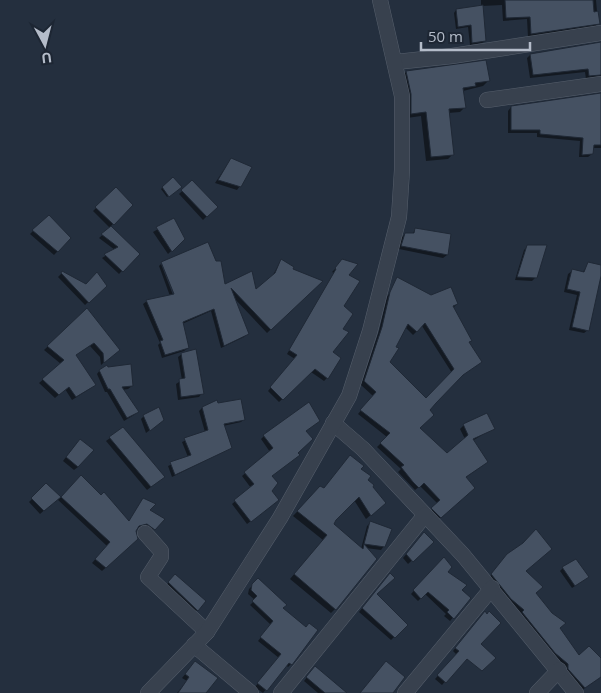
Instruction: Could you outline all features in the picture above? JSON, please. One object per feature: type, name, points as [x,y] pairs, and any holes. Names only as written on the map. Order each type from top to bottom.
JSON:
[{"type":"street","points":[[148,693],[207,632],[280,518],[350,396],[370,331],[398,216],[404,116],[396,62],[380,0]]},
{"type":"street","points":[[396,62],[452,56],[601,33]]},
{"type":"street","points":[[487,100],[601,84]]},
{"type":"street","points":[[333,423],[363,449],[492,588],[576,693]]},
{"type":"street","points":[[281,693],[425,515]]},
{"type":"street","points":[[145,533],[161,551],[160,557],[148,577],[207,632]]},
{"type":"street","points":[[405,693],[492,588]]},
{"type":"street","points":[[194,645],[251,693]]},
{"type":"street","points":[[537,693],[559,670]]},
{"type":"building","points":[[505,0],[593,0],[594,12],[598,11],[600,24],[531,34],[530,17],[506,18]]},
{"type":"building","points":[[483,5],[486,41],[472,43],[471,25],[458,27],[456,9]]},
{"type":"building","points":[[601,42],[601,75],[589,76],[588,69],[533,75],[530,54]]},
{"type":"building","points":[[486,60],[490,81],[475,83],[476,86],[463,88],[466,108],[449,109],[454,155],[431,157],[426,112],[411,114],[411,94],[406,71]]},
{"type":"building","points":[[601,93],[601,145],[594,145],[593,154],[582,155],[583,138],[540,134],[540,130],[511,130],[511,106]]},
{"type":"building","points":[[231,158],[252,167],[241,187],[218,180]]},
{"type":"building","points":[[173,177],[182,187],[169,197],[162,187]]},
{"type":"building","points":[[192,180],[218,207],[207,217],[181,190]]},
{"type":"building","points":[[116,187],[133,205],[114,225],[95,207]]},
{"type":"building","points":[[49,215],[71,238],[58,252],[32,230]]},
{"type":"building","points":[[174,218],[185,239],[172,252],[156,227]]},
{"type":"building","points":[[111,226],[140,254],[123,272],[104,254],[118,247],[101,234]]},
{"type":"building","points":[[415,228],[451,234],[448,255],[401,246],[405,233],[414,233]]},
{"type":"building","points":[[208,242],[216,261],[221,261],[225,284],[252,271],[256,289],[275,273],[281,259],[294,267],[293,269],[323,281],[271,330],[231,288],[249,334],[224,346],[214,309],[183,322],[189,348],[165,355],[160,341],[163,340],[146,300],[174,294],[161,262]]},
{"type":"building","points":[[527,245],[547,245],[537,278],[517,277]]},
{"type":"building","points":[[342,259],[358,264],[349,275],[360,281],[344,306],[353,314],[343,329],[349,332],[333,352],[341,358],[328,379],[315,369],[283,400],[270,387],[297,355],[289,350],[335,268]]},
{"type":"building","points":[[588,262],[601,265],[601,276],[589,331],[572,327],[580,292],[567,289],[572,269],[584,272]]},
{"type":"building","points":[[62,271],[86,284],[97,272],[107,286],[89,303],[61,273]]},
{"type":"building","points":[[397,277],[431,295],[451,287],[458,304],[453,306],[472,341],[469,342],[482,362],[463,375],[436,403],[430,410],[434,415],[420,428],[447,453],[468,435],[463,424],[487,413],[495,429],[473,439],[488,462],[466,477],[475,488],[441,518],[431,508],[440,500],[424,483],[419,488],[401,467],[404,465],[380,443],[390,433],[360,410],[376,392],[364,381],[382,327],[390,292]],"holes":[[[425,323],[454,369],[426,398],[390,362],[399,348],[396,347],[408,324],[417,332]]]},
{"type":"building","points":[[87,308],[120,350],[104,363],[103,353],[94,343],[76,355],[96,385],[76,397],[69,387],[59,395],[42,379],[64,360],[47,346]]},
{"type":"building","points":[[196,349],[204,394],[181,397],[179,379],[185,378],[181,353]]},
{"type":"building","points":[[131,364],[133,386],[122,387],[139,412],[127,418],[110,389],[108,389],[99,370],[107,365],[108,367]]},
{"type":"building","points":[[241,399],[245,420],[224,424],[232,448],[175,475],[170,462],[191,455],[184,438],[208,430],[202,407],[217,400],[218,403]]},
{"type":"building","points":[[309,402],[320,421],[306,431],[313,439],[298,453],[300,455],[272,476],[278,483],[272,491],[279,500],[251,522],[234,500],[254,484],[244,472],[273,448],[263,435]]},
{"type":"building","points":[[159,407],[164,420],[150,431],[143,415]]},
{"type":"building","points":[[123,427],[165,477],[151,487],[109,437]]},
{"type":"building","points":[[80,439],[94,450],[78,467],[66,457]]},
{"type":"building","points":[[350,455],[364,466],[361,469],[371,476],[368,480],[374,485],[373,487],[386,503],[371,516],[359,497],[334,524],[363,549],[364,544],[377,559],[336,610],[294,574],[327,535],[297,511],[320,486],[324,488]]},
{"type":"building","points":[[81,475],[101,495],[104,492],[129,521],[143,498],[156,504],[150,510],[165,519],[155,530],[147,524],[139,526],[136,531],[138,539],[106,568],[95,559],[110,542],[61,497]]},
{"type":"building","points":[[46,483],[61,497],[44,511],[31,498]]},
{"type":"building","points":[[370,521],[392,529],[385,547],[364,544]]},
{"type":"building","points":[[536,529],[552,549],[526,571],[543,587],[536,593],[552,613],[566,623],[560,628],[579,655],[589,646],[601,658],[601,677],[585,688],[568,669],[568,664],[555,653],[522,612],[524,610],[511,599],[491,574],[507,554],[523,543]]},
{"type":"building","points":[[424,532],[434,542],[413,562],[406,554]]},
{"type":"building","points":[[444,557],[452,567],[448,572],[467,585],[462,590],[471,598],[454,619],[447,612],[449,610],[428,592],[421,599],[413,590]]},
{"type":"building","points":[[576,559],[589,577],[575,586],[562,567]]},
{"type":"building","points":[[390,573],[395,578],[377,594],[408,625],[395,638],[362,608]]},
{"type":"building","points":[[175,574],[206,601],[198,611],[168,582]]},
{"type":"building","points":[[258,578],[287,605],[283,608],[306,627],[309,623],[318,630],[292,665],[289,663],[267,691],[257,683],[281,654],[260,637],[273,621],[252,601],[257,596],[251,590],[252,584]]},
{"type":"building","points":[[485,611],[487,614],[489,611],[501,623],[481,644],[496,658],[482,671],[467,659],[446,683],[437,675],[459,651],[455,648]]},
{"type":"building","points":[[195,661],[218,678],[206,693],[178,693],[189,677],[185,674]]},
{"type":"building","points":[[386,661],[405,677],[393,693],[360,693]]},
{"type":"building","points":[[315,666],[347,693],[325,693],[306,677]]}]
